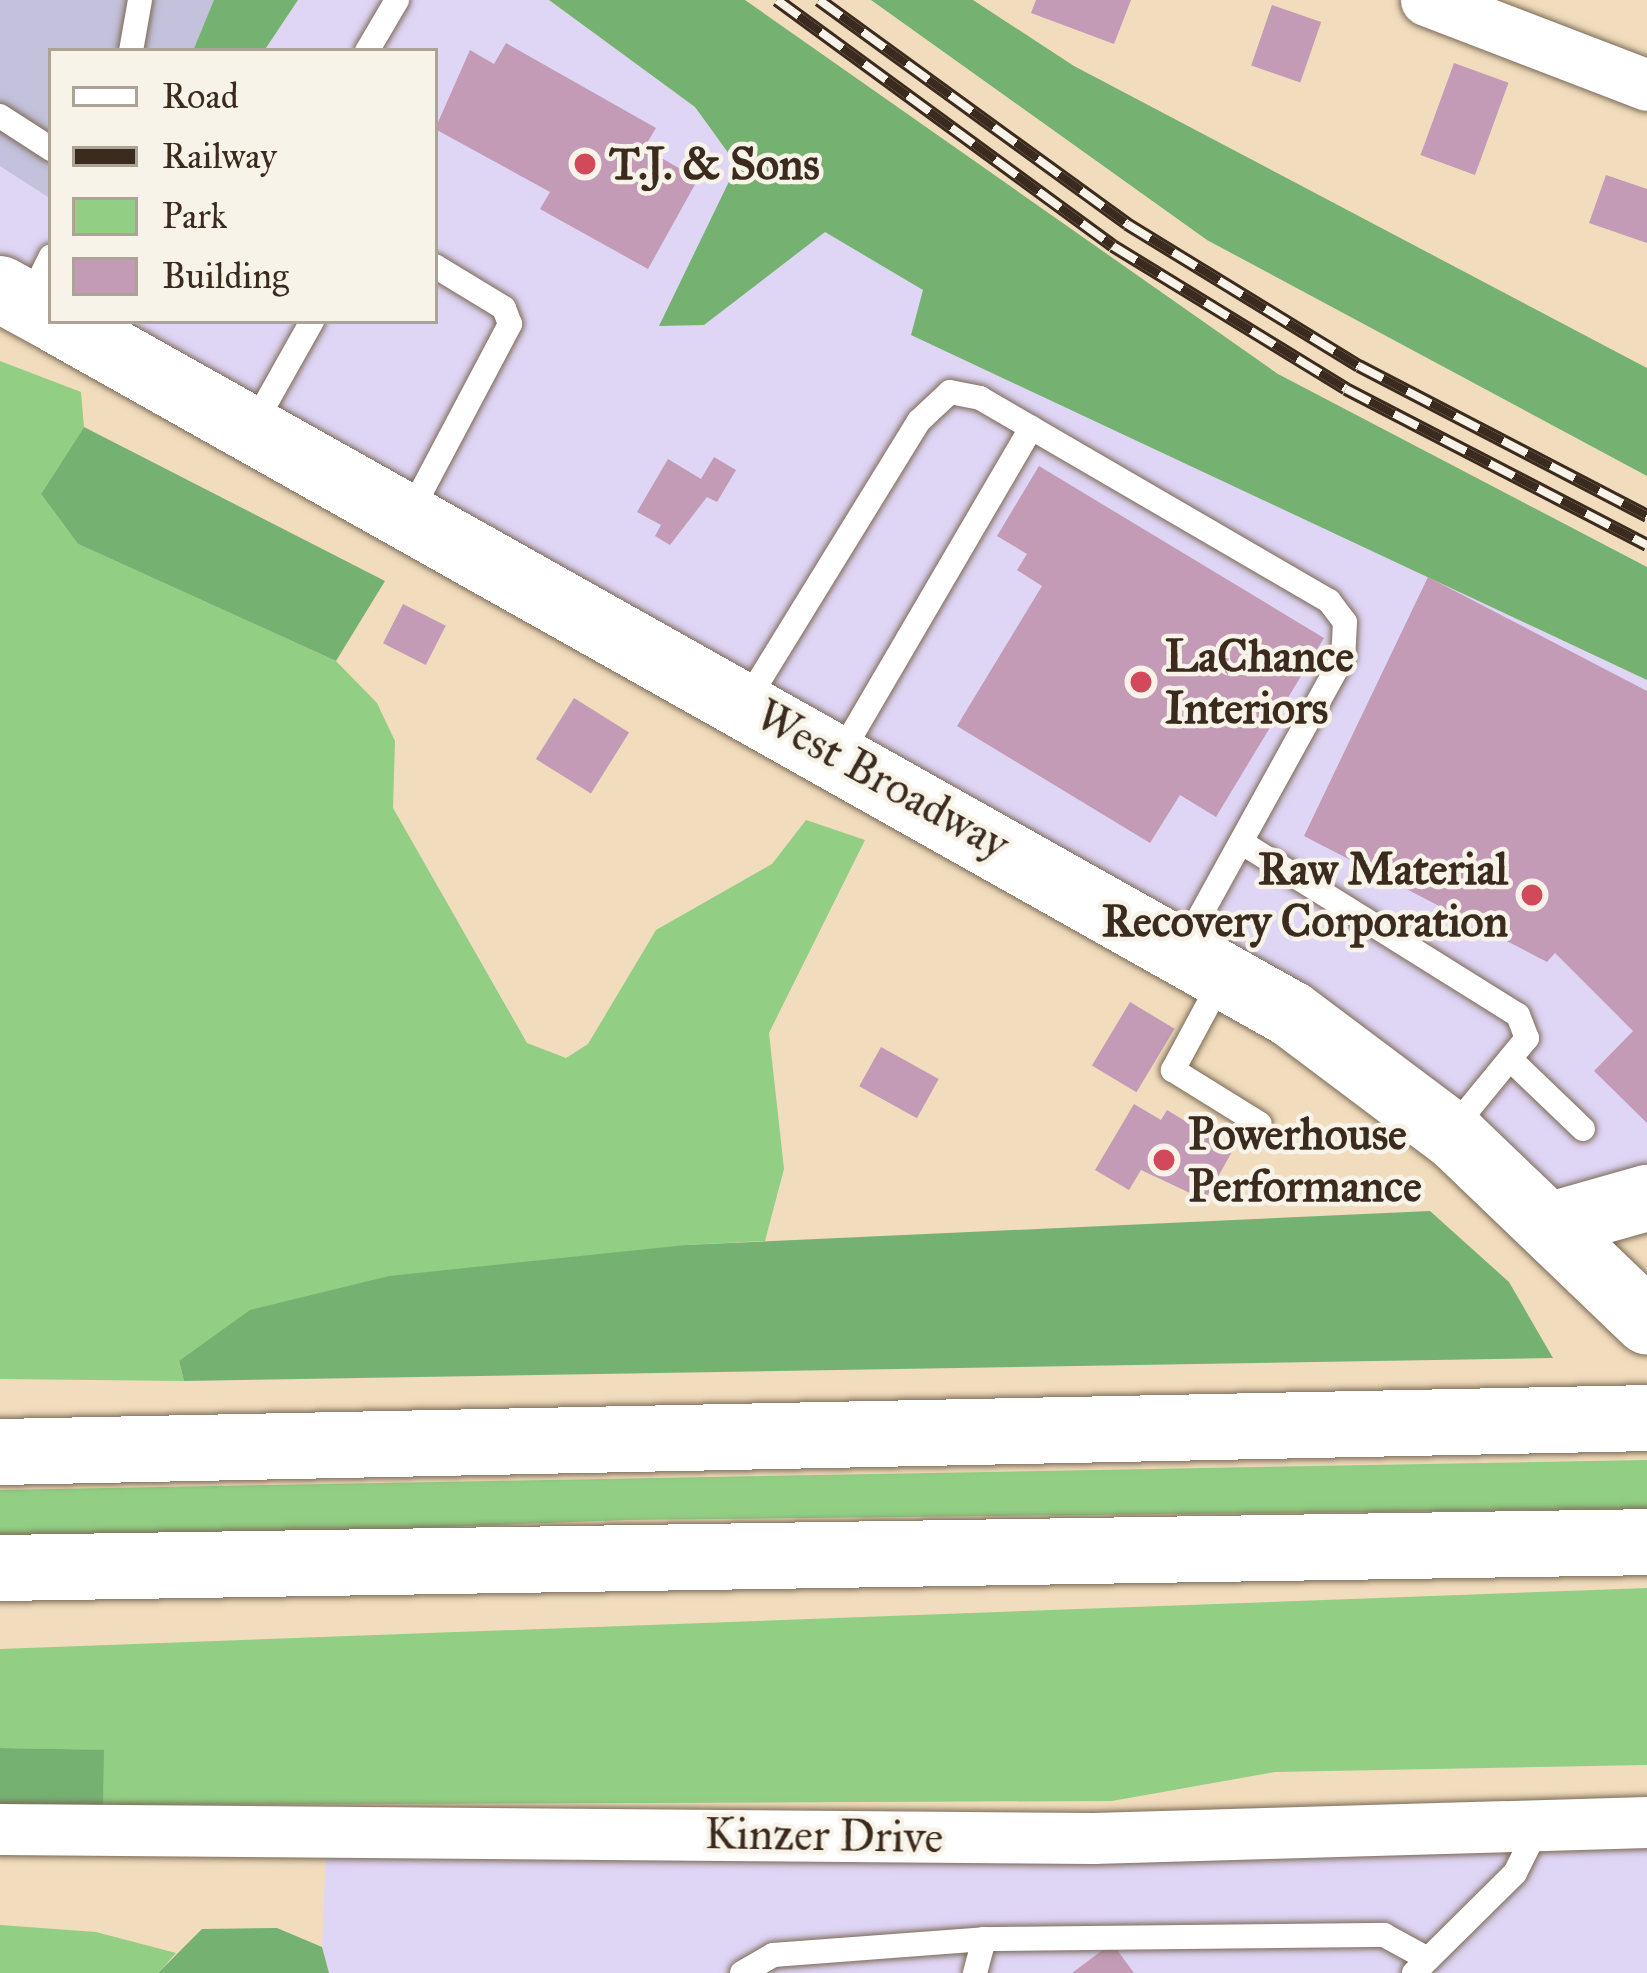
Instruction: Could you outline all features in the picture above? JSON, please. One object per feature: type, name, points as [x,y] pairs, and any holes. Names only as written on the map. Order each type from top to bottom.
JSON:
[{"type":"main road","name":"West Broadway","points":[[81,324],[252,428],[840,754],[1203,962],[1449,1133],[1555,1224],[1644,1310]]},
{"type":"main road","points":[[1555,1224],[1647,1198]]},
{"type":"main road","points":[[0,1452],[1647,1418]]},
{"type":"main road","points":[[0,1568],[1647,1542]]},
{"type":"street","points":[[1426,0],[1647,85]]},
{"type":"street","name":"Kinzer Drive","points":[[0,1829],[1093,1838],[1647,1822]]},
{"type":"lane","points":[[132,48],[140,0]]},
{"type":"lane","points":[[369,48],[397,0]]},
{"type":"lane","points":[[0,116],[48,147]]},
{"type":"lane","points":[[409,516],[510,324],[504,308],[438,268]]},
{"type":"lane","points":[[252,428],[310,324]]},
{"type":"lane","points":[[746,702],[937,398],[962,392],[1329,601],[1345,622],[1343,657],[1244,844],[1172,1070],[1260,1124]]},
{"type":"lane","points":[[840,754],[1031,428]]},
{"type":"lane","points":[[1244,844],[1518,1015],[1527,1038],[1449,1133]]},
{"type":"lane","points":[[1510,1059],[1583,1129]]},
{"type":"lane","points":[[742,1973],[773,1954],[984,1940],[1384,1935],[1421,1966],[1515,1873],[1538,1825]]},
{"type":"lane","points":[[975,1973],[984,1940]]},
{"type":"shaded area","points":[[0,0],[224,0],[198,48],[48,48],[48,197],[0,166]]},
{"type":"shaded area","points":[[298,0],[549,0],[695,107],[737,165],[1423,575],[1647,680],[1647,1221],[1555,1224],[1456,1138],[64,324],[438,324],[438,48],[266,48]]},
{"type":"shaded area","points":[[0,161],[48,189],[48,315],[0,288]]},
{"type":"shaded area","points":[[1647,1822],[1647,1973],[329,1973],[322,1947],[327,1830]]},
{"type":"green space","points":[[214,0],[298,0],[266,48],[194,48]]},
{"type":"green space","points":[[549,0],[745,0],[1278,374],[1647,567],[1647,680],[911,335],[923,290],[825,232],[704,325],[659,326],[737,165],[695,107]]},
{"type":"green space","points":[[871,0],[973,0],[1074,66],[1647,368],[1647,476],[1207,240]]},
{"type":"green space","points":[[0,361],[81,392],[84,427],[41,494],[78,544],[336,661],[377,703],[395,741],[393,808],[527,1043],[566,1058],[588,1044],[656,930],[772,864],[806,820],[865,840],[769,1033],[784,1169],[765,1241],[686,1245],[179,1361],[184,1381],[0,1379]]},
{"type":"green space","points":[[84,427],[385,581],[336,661],[78,544],[41,494]]},
{"type":"green space","points":[[1430,1211],[1509,1282],[1553,1358],[184,1381],[179,1361],[250,1310],[389,1276],[686,1245]]},
{"type":"green space","points":[[1647,1460],[1647,1509],[627,1520],[0,1544],[0,1490]]},
{"type":"green space","points":[[1647,1588],[1647,1765],[1275,1772],[1112,1801],[101,1805],[103,1750],[0,1748],[0,1649]]},
{"type":"green space","points":[[0,1748],[104,1750],[103,1807],[0,1805]]},
{"type":"green space","points":[[0,1925],[96,1932],[176,1953],[158,1973],[0,1973]]},
{"type":"green space","points":[[277,1928],[322,1947],[329,1973],[158,1973],[202,1929]]},
{"type":"building","points":[[1036,0],[1131,0],[1114,44],[1031,13]]},
{"type":"building","points":[[1272,5],[1321,22],[1300,82],[1251,66]]},
{"type":"building","name":"T.J. & Sons","points":[[506,43],[656,128],[644,148],[698,179],[648,269],[540,209],[550,192],[438,131],[470,50],[494,64]]},
{"type":"building","points":[[1454,63],[1509,83],[1475,175],[1420,155]]},
{"type":"building","points":[[1606,175],[1647,189],[1647,243],[1589,223]]},
{"type":"building","points":[[714,457],[736,470],[717,502],[707,497],[670,545],[655,536],[661,525],[637,512],[668,459],[701,479]]},
{"type":"building","name":"LaChance Interiors","points":[[1039,466],[1324,638],[1216,817],[1180,795],[1150,843],[957,726],[1042,586],[1017,570],[1027,554],[997,536]]},
{"type":"building","name":"Raw Material Recovery Corporation","points":[[1428,577],[1647,691],[1647,1123],[1594,1071],[1633,1031],[1555,953],[1547,962],[1304,836]]},
{"type":"building","points":[[403,604],[446,626],[426,665],[383,643]]},
{"type":"building","points":[[574,698],[629,732],[591,794],[536,759]]},
{"type":"building","points":[[1130,1002],[1175,1029],[1136,1092],[1092,1065]]},
{"type":"building","points":[[881,1047],[939,1079],[917,1118],[859,1086]]},
{"type":"building","name":"Powerhouse Performance","points":[[1134,1104],[1161,1120],[1167,1110],[1233,1150],[1205,1200],[1141,1170],[1129,1190],[1095,1170]]},
{"type":"building","points":[[1112,1943],[1134,1973],[1072,1973]]},
{"type":"railway","points":[[777,0],[1113,246],[1346,389],[1647,545]]},
{"type":"railway","points":[[819,0],[1127,224],[1359,366],[1647,516]]},
{"type":"place","name":"T.J. & Sons","points":[[585,164]]},
{"type":"place","name":"LaChance Interiors","points":[[1141,682]]},
{"type":"place","name":"Raw Material Recovery Corporation","points":[[1532,895]]},
{"type":"place","name":"Powerhouse Performance","points":[[1164,1160]]}]
